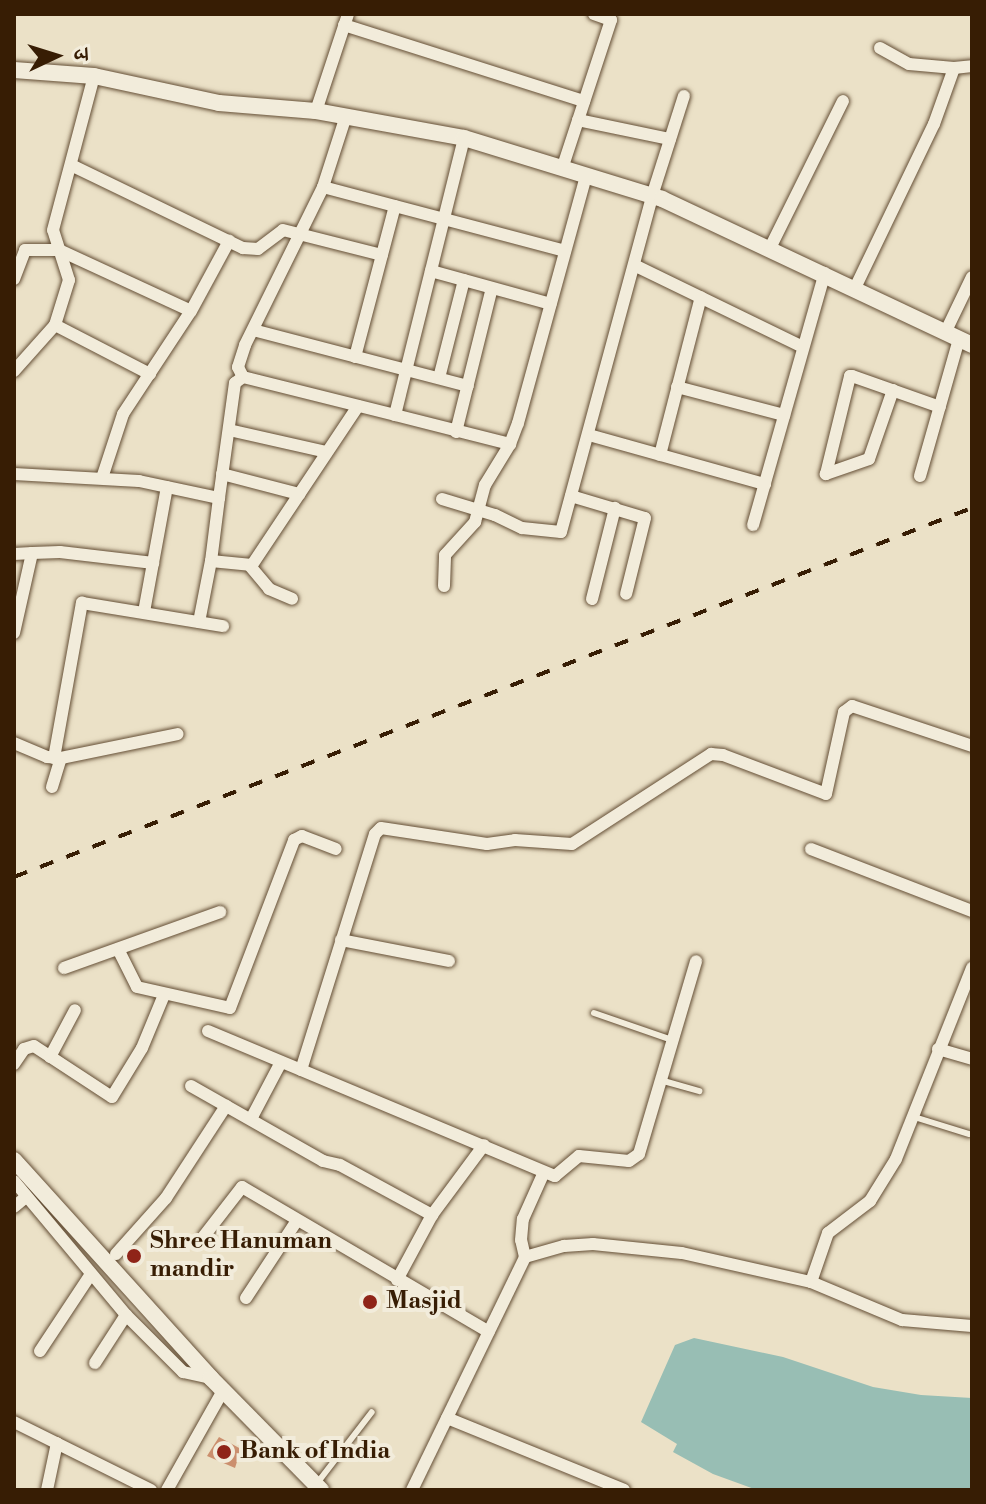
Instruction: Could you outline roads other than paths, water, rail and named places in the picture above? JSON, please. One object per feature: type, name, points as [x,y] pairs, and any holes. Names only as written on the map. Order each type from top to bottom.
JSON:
[{"type":"street","points":[[562,169],[612,17],[594,14]]},
{"type":"street","points":[[316,111],[346,20],[584,101]]},
{"type":"street","points":[[880,48],[909,64],[954,68],[972,66]]},
{"type":"street","points":[[855,288],[934,124],[954,68]]},
{"type":"street","points":[[14,70],[94,76],[219,103],[316,111],[464,138],[652,196],[825,273],[959,339]]},
{"type":"street","points":[[14,371],[55,325],[69,280],[53,230],[94,76]]},
{"type":"street","points":[[442,499],[522,528],[558,533],[589,435],[652,196],[684,96]]},
{"type":"street","points":[[770,248],[843,101]]},
{"type":"street","points":[[346,116],[323,187],[238,367],[243,377],[510,444]]},
{"type":"street","points":[[578,120],[670,139]]},
{"type":"street","points":[[395,415],[464,138]]},
{"type":"street","points":[[71,165],[251,250],[280,231],[382,255]]},
{"type":"street","points":[[444,586],[445,555],[470,528],[479,510],[485,485],[510,444],[586,176]]},
{"type":"street","points":[[323,187],[565,251]]},
{"type":"street","points":[[355,357],[395,206]]},
{"type":"street","points":[[102,478],[123,414],[191,311],[229,241]]},
{"type":"street","points":[[14,279],[25,250],[59,250],[191,311]]},
{"type":"street","points":[[634,265],[803,347]]},
{"type":"street","points":[[431,271],[551,304]]},
{"type":"street","points":[[753,525],[825,273]]},
{"type":"street","points":[[920,476],[959,339],[972,277]]},
{"type":"street","points":[[439,378],[464,280]]},
{"type":"street","points":[[456,432],[492,288]]},
{"type":"street","points":[[660,455],[701,297]]},
{"type":"street","points":[[55,325],[150,374]]},
{"type":"street","points":[[253,330],[468,386]]},
{"type":"street","points":[[893,390],[869,459],[826,474],[848,378],[852,376],[893,390],[940,407]]},
{"type":"street","points":[[199,622],[211,561],[235,383],[243,377]]},
{"type":"street","points":[[677,387],[784,415]]},
{"type":"street","points":[[250,566],[358,406]]},
{"type":"street","points":[[229,430],[327,452]]},
{"type":"street","points":[[589,435],[765,484]]},
{"type":"street","points":[[14,474],[102,478],[219,498]]},
{"type":"street","points":[[222,474],[299,494]]},
{"type":"street","points":[[144,612],[167,487]]},
{"type":"street","points":[[571,496],[642,515],[645,521],[626,594]]},
{"type":"street","points":[[592,599],[615,508]]},
{"type":"street","points":[[14,554],[60,552],[153,563]]},
{"type":"street","points":[[15,624],[32,553]]},
{"type":"street","points":[[211,561],[250,566],[269,589],[292,599]]},
{"type":"street","points":[[52,787],[78,606],[85,602],[223,626]]},
{"type":"street","points":[[301,1070],[375,834],[381,828],[487,844],[515,840],[572,844],[711,754],[723,755],[826,794],[844,712],[852,706],[972,746]]},
{"type":"street","points":[[14,743],[57,758],[178,734]]},
{"type":"street","points":[[118,949],[137,987],[230,1008],[294,840],[302,836],[336,849]]},
{"type":"street","points":[[811,849],[972,911]]},
{"type":"street","points":[[64,968],[220,912]]},
{"type":"street","points":[[341,940],[449,961]]},
{"type":"street","points":[[208,1031],[544,1172],[560,1174],[579,1156],[635,1159],[696,961]]},
{"type":"street","points":[[811,1282],[828,1233],[874,1196],[896,1159],[972,968]]},
{"type":"street","points":[[14,1064],[29,1046],[112,1097],[142,1048],[164,995]]},
{"type":"street","points":[[50,1057],[75,1010]]},
{"type":"street","points":[[938,1049],[972,1059]]},
{"type":"street","points":[[251,1119],[281,1062]]},
{"type":"street","points":[[191,1086],[323,1161],[340,1165],[432,1215]]},
{"type":"street","points":[[116,1254],[166,1198],[226,1106]]},
{"type":"street","points":[[397,1280],[432,1215],[484,1145]]},
{"type":"street","points":[[14,1160],[211,1378],[318,1488]]},
{"type":"street","points":[[412,1490],[525,1257],[521,1240],[523,1219],[544,1172]]},
{"type":"street","points":[[14,1181],[126,1315],[183,1372],[211,1378]]},
{"type":"street","points":[[204,1236],[237,1189],[242,1187],[296,1222],[489,1332]]},
{"type":"street","points":[[14,1207],[26,1197]]},
{"type":"street","points":[[246,1298],[296,1222]]},
{"type":"street","points":[[525,1257],[564,1246],[593,1244],[665,1250],[811,1282],[902,1320],[972,1326]]},
{"type":"street","points":[[40,1351],[91,1274]]},
{"type":"street","points":[[95,1363],[126,1315]]},
{"type":"street","points":[[167,1490],[224,1389]]},
{"type":"street","points":[[447,1418],[624,1490]]},
{"type":"street","points":[[14,1422],[151,1490]]},
{"type":"street","points":[[47,1490],[57,1443]]},
{"type":"lane","points":[[594,1013],[672,1040]]},
{"type":"lane","points":[[660,1080],[699,1091]]},
{"type":"lane","points":[[911,1116],[969,1134]]},
{"type":"lane","points":[[318,1488],[372,1412]]},
{"type":"water","points":[[694,1338],[783,1357],[873,1387],[921,1395],[972,1398],[972,1490],[757,1490],[713,1474],[673,1452],[677,1444],[641,1422],[675,1345]]},
{"type":"railway","points":[[14,877],[972,508]]},
{"type":"place","name":"Shree Hanuman mandir","points":[[134,1256]]},
{"type":"place","name":"Masjid","points":[[370,1302]]},
{"type":"place","name":"Bank of India","points":[[224,1452]]}]
